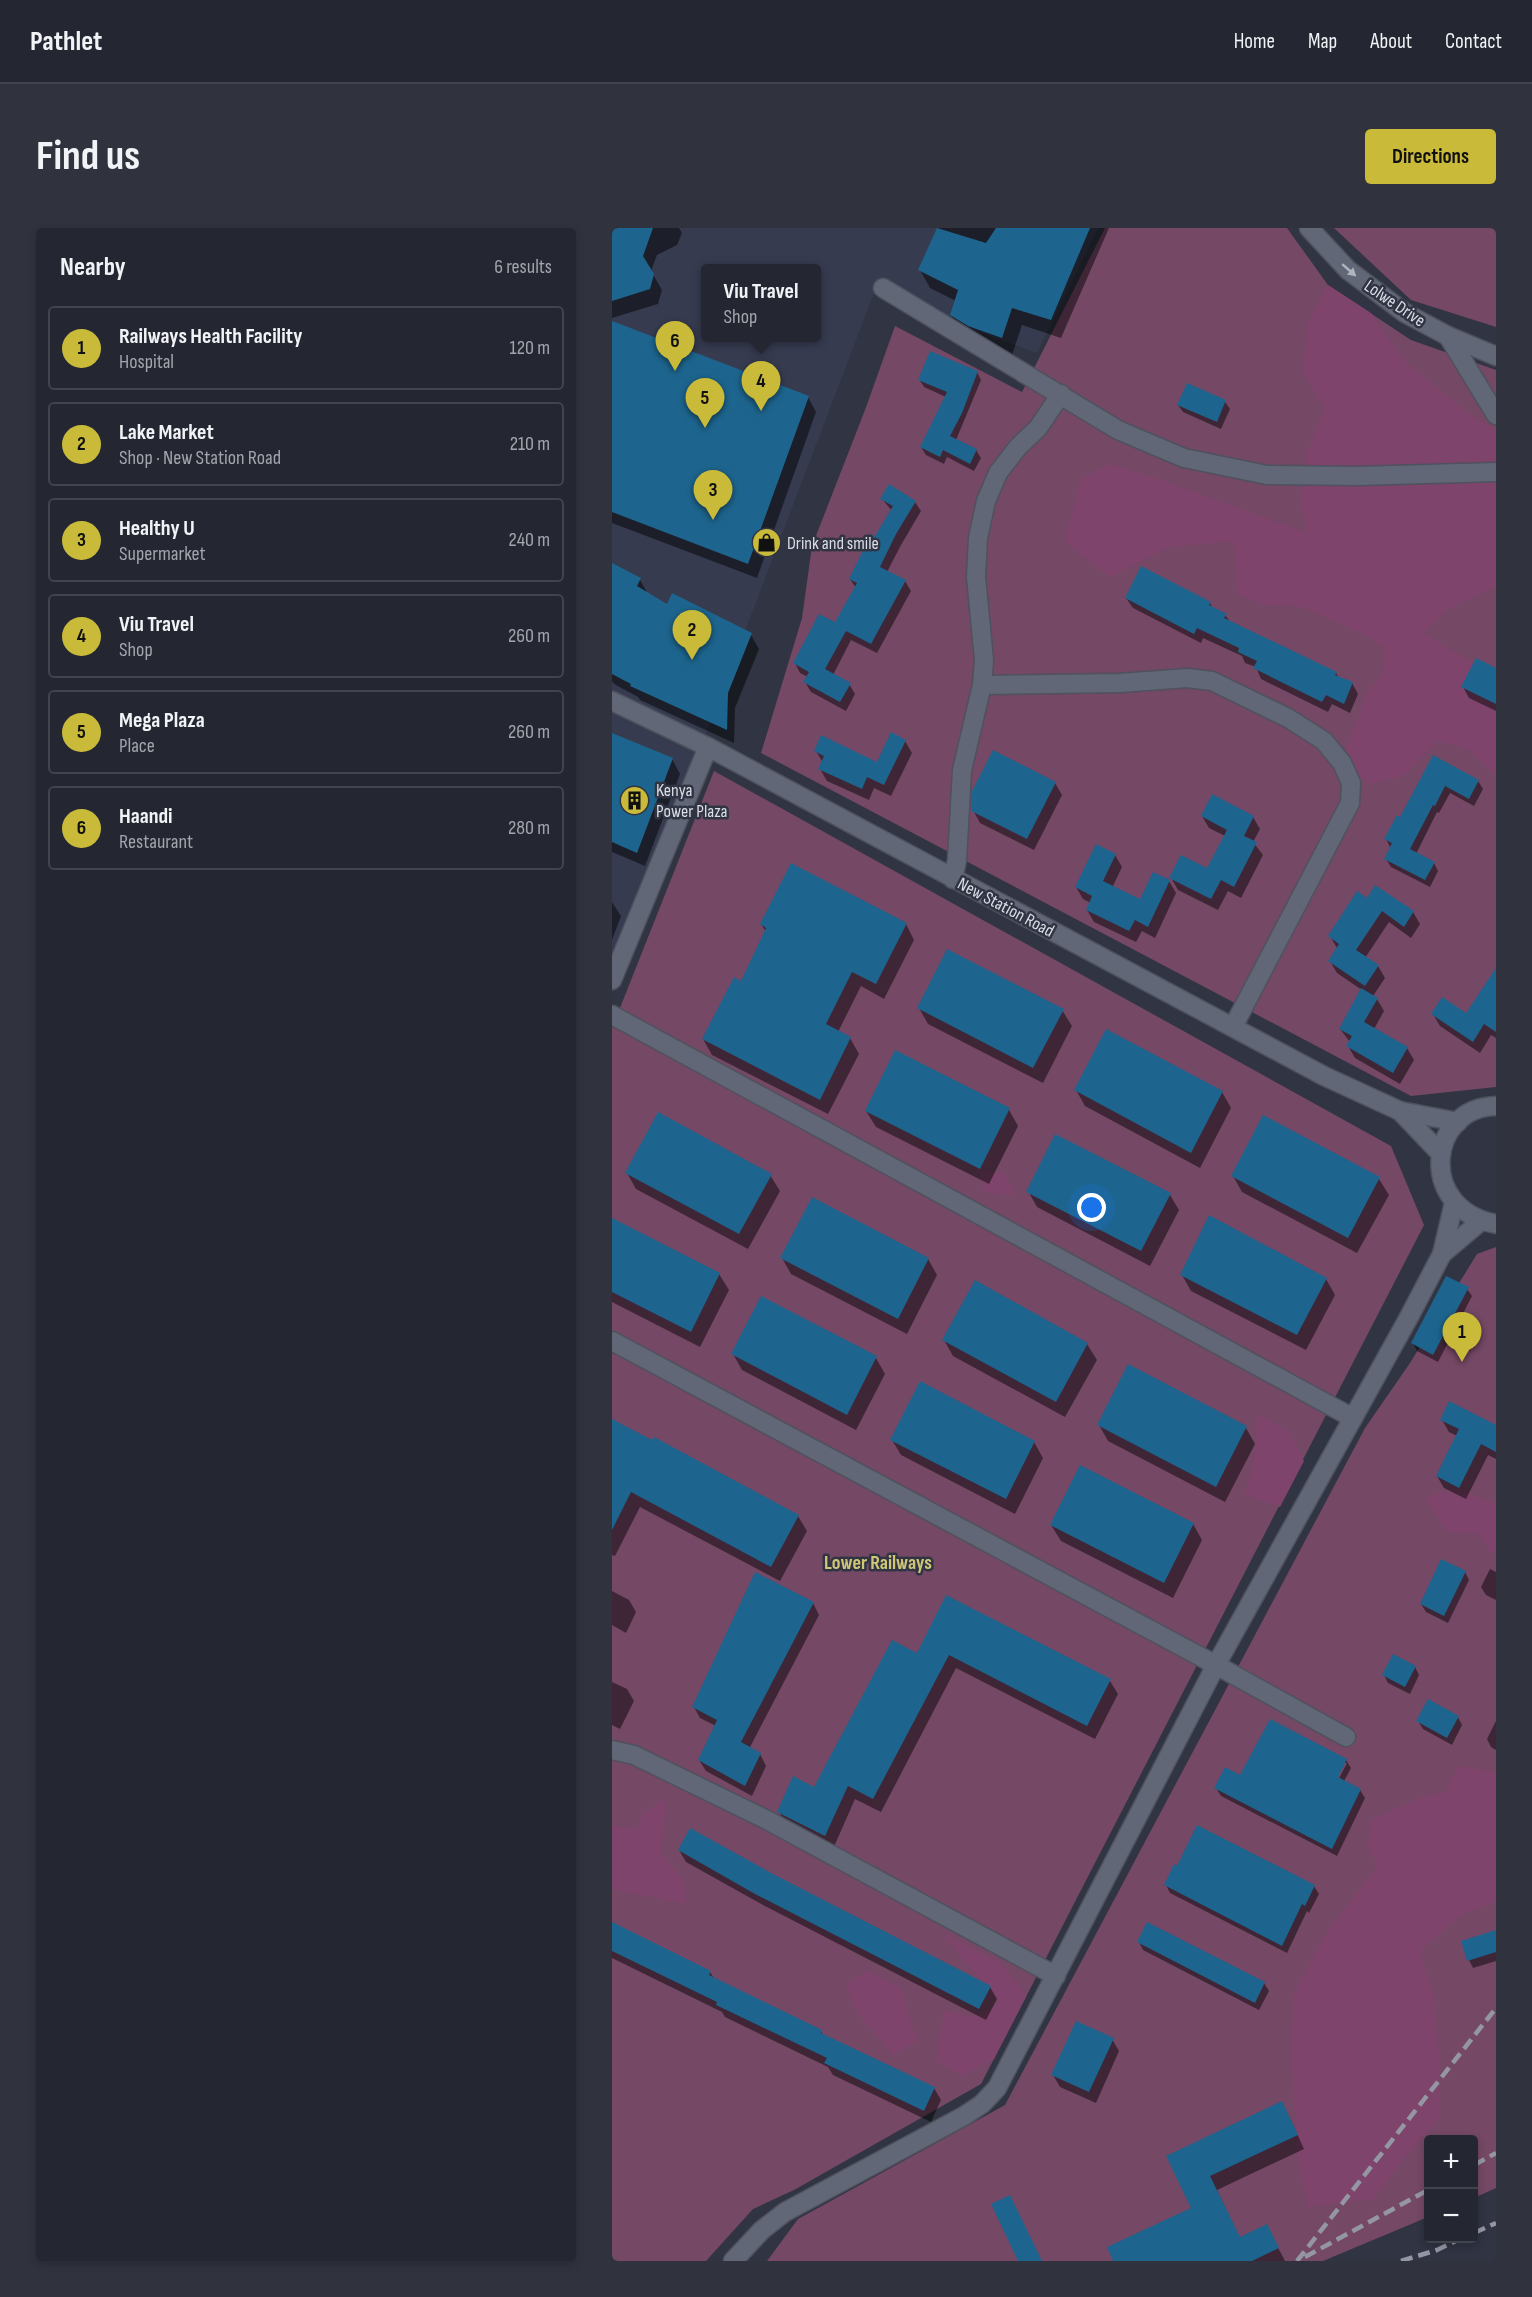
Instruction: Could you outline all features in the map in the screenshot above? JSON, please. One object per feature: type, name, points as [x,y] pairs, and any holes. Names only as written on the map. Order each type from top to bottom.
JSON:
[{"type":"street","name":"Lolwe Drive","points":[[1309,228],[1348,270],[1405,313],[1448,336],[1496,356]]},
{"type":"street","points":[[883,288],[1118,430],[1184,458],[1267,475],[1358,476],[1496,472]]},
{"type":"street","points":[[1448,336],[1496,415]]},
{"type":"street","points":[[953,879],[957,860],[962,770],[982,685],[984,660],[976,577],[978,538],[986,501],[998,472],[1018,447],[1038,428],[1061,394]]},
{"type":"street","points":[[982,685],[1120,683],[1187,678],[1212,681],[1288,718],[1324,741],[1342,763],[1351,783],[1350,803],[1233,1027]]},
{"type":"street","name":"New Station Road","points":[[612,701],[708,747],[1324,1076],[1400,1111],[1458,1122]]},
{"type":"street","points":[[612,980],[708,747]]},
{"type":"street","points":[[612,1015],[1353,1418]]},
{"type":"street","points":[[1488,1223],[1466,1214],[1454,1203],[1442,1180],[1440,1167],[1444,1143],[1458,1122],[1472,1112],[1496,1106]]},
{"type":"street","name":"New Station Road","points":[[1400,1111],[1441,1154]]},
{"type":"street","points":[[733,2261],[762,2230],[785,2212],[964,2116],[982,2104],[997,2088],[1216,1665],[1442,1254],[1454,1203]]},
{"type":"street","points":[[1442,1254],[1488,1223]]},
{"type":"street","points":[[612,1341],[1346,1737]]},
{"type":"street","points":[[612,1750],[633,1755],[767,1820],[1056,1976]]},
{"type":"shaded area","points":[[612,228],[1098,228],[1037,353],[874,293],[612,980]]},
{"type":"shaded area","points":[[1105,228],[1287,228],[1328,285],[1411,340],[1496,370],[1496,1087],[1411,1096],[761,753],[802,618],[812,546],[895,326],[1022,392]]},
{"type":"shaded area","points":[[1334,228],[1496,228],[1496,327],[1411,300]]},
{"type":"shaded area","points":[[1328,285],[1371,313],[1405,362],[1472,416],[1496,429],[1496,586],[1448,609],[1423,633],[1496,677],[1496,775],[1468,749],[1437,741],[1403,776],[1369,784],[1342,763],[1367,692],[1382,675],[1385,649],[1368,636],[1303,607],[1262,604],[1238,594],[1234,541],[1169,547],[1110,577],[1064,541],[1082,478],[1110,464],[1164,481],[1307,533],[1301,503],[1306,454],[1325,410],[1302,370],[1309,320]]},
{"type":"shaded area","points":[[714,771],[1391,1146],[1424,1225],[981,2084],[794,2190],[753,2209],[706,2261],[616,2261],[612,2260],[612,1028]]},
{"type":"shaded area","points":[[980,1169],[1005,1174],[1015,1195],[983,1192]]},
{"type":"shaded area","points":[[1496,1247],[1496,2188],[1478,2196],[1478,2135],[1424,2135],[1424,2219],[1323,2261],[767,2261],[798,2219],[1005,2105],[1365,1428],[1410,1363],[1477,1254]]},
{"type":"shaded area","points":[[1257,1414],[1288,1431],[1304,1461],[1280,1507],[1245,1495],[1254,1462]]},
{"type":"shaded area","points":[[1459,1488],[1496,1504],[1496,1552],[1491,1552],[1478,1534],[1446,1531],[1425,1497]]},
{"type":"shaded area","points":[[1457,1766],[1496,1772],[1496,1901],[1461,1915],[1420,1951],[1433,1995],[1440,2062],[1440,2117],[1403,2160],[1374,2199],[1308,2207],[1297,2156],[1292,2058],[1293,1996],[1324,1937],[1377,1866],[1368,1843],[1371,1820],[1422,1797],[1447,1792]]},
{"type":"shaded area","points":[[666,1798],[661,1853],[684,1881],[686,1904],[612,1889],[612,1826],[636,1829],[645,1812]]},
{"type":"shaded area","points":[[941,1933],[998,1961],[1027,1995],[994,2059],[962,2076],[936,2061],[944,2011],[976,2017],[999,2002]]},
{"type":"shaded area","points":[[866,1971],[900,1987],[917,2041],[894,2055],[858,2014],[846,1985]]},
{"type":"building","points":[[612,228],[653,228],[643,256],[654,274],[650,289],[612,301]]},
{"type":"building","points":[[937,228],[986,243],[996,228],[1090,228],[1051,320],[1012,308],[1002,338],[968,326],[950,315],[958,290],[918,270]]},
{"type":"building","points":[[612,321],[809,396],[748,564],[612,512]]},
{"type":"building","points":[[930,351],[978,371],[962,413],[950,436],[977,449],[970,464],[943,450],[940,457],[920,447],[947,392],[918,380]]},
{"type":"building","points":[[1187,383],[1226,400],[1217,422],[1177,405]]},
{"type":"building","points":[[889,484],[916,501],[880,567],[906,580],[871,644],[846,631],[825,669],[851,683],[840,702],[803,682],[809,672],[793,663],[819,614],[835,622],[857,583],[849,579],[871,534],[875,536],[893,506],[880,499]]},
{"type":"building","points":[[612,563],[641,578],[637,586],[667,604],[672,593],[752,633],[728,693],[727,730],[630,686],[631,684],[612,674]]},
{"type":"building","points":[[1141,566],[1211,602],[1209,605],[1227,614],[1224,618],[1337,672],[1335,675],[1353,682],[1344,704],[1326,695],[1322,702],[1253,668],[1257,661],[1238,652],[1239,648],[1197,628],[1194,634],[1125,598]]},
{"type":"building","points":[[1476,658],[1496,668],[1496,704],[1461,687]]},
{"type":"building","points":[[891,732],[906,740],[884,785],[867,777],[862,789],[818,769],[824,756],[814,751],[821,735],[877,762]]},
{"type":"building","name":"Kenya Power Plaza","points":[[612,733],[673,758],[637,853],[612,842]]},
{"type":"building","points":[[993,750],[1056,782],[1027,839],[971,811],[972,791]]},
{"type":"building","points":[[1433,755],[1479,780],[1469,799],[1445,786],[1435,806],[1433,805],[1410,849],[1435,862],[1425,880],[1384,859],[1392,843],[1384,839],[1397,815],[1400,817]]},
{"type":"building","points":[[1212,794],[1254,816],[1244,836],[1257,842],[1234,887],[1221,880],[1211,899],[1169,878],[1181,855],[1207,868],[1227,830],[1201,816]]},
{"type":"building","points":[[1096,844],[1116,854],[1103,881],[1140,899],[1153,872],[1170,880],[1148,927],[1135,920],[1129,931],[1086,910],[1092,896],[1075,887]]},
{"type":"building","points":[[791,863],[907,923],[876,984],[852,972],[826,1024],[851,1037],[820,1100],[702,1039],[734,977],[741,981],[766,928],[760,924]]},
{"type":"building","points":[[1375,885],[1414,911],[1404,927],[1382,911],[1356,950],[1379,965],[1365,986],[1328,961],[1339,944],[1328,936],[1357,891],[1367,898]]},
{"type":"building","points":[[947,949],[1064,1009],[1033,1068],[917,1008]]},
{"type":"building","points":[[1496,968],[1496,1032],[1484,1024],[1473,1042],[1431,1014],[1442,997],[1466,1013]]},
{"type":"building","points":[[1361,988],[1378,998],[1364,1022],[1408,1047],[1393,1073],[1346,1046],[1352,1036],[1339,1029]]},
{"type":"building","points":[[1106,1029],[1223,1091],[1191,1153],[1074,1090]]},
{"type":"building","points":[[895,1050],[1010,1108],[980,1169],[865,1111]]},
{"type":"building","points":[[658,1112],[772,1174],[739,1234],[625,1173]]},
{"type":"building","points":[[1263,1115],[1380,1177],[1348,1238],[1231,1176]]},
{"type":"building","points":[[1055,1134],[1171,1193],[1141,1251],[1026,1192]]},
{"type":"building","points":[[812,1197],[929,1258],[898,1319],[780,1258]]},
{"type":"building","points":[[1209,1215],[1327,1278],[1297,1335],[1180,1275]]},
{"type":"building","points":[[612,1218],[720,1273],[691,1332],[612,1292]]},
{"type":"building","points":[[1446,1276],[1469,1287],[1433,1355],[1411,1343]]},
{"type":"building","points":[[975,1280],[1088,1343],[1056,1402],[942,1340]]},
{"type":"building","points":[[761,1296],[877,1356],[847,1415],[731,1354]]},
{"type":"building","points":[[1128,1364],[1247,1426],[1216,1487],[1097,1425]]},
{"type":"building","points":[[920,1381],[1035,1441],[1006,1499],[890,1440]]},
{"type":"building","points":[[1449,1401],[1496,1425],[1496,1452],[1481,1444],[1459,1488],[1436,1476],[1459,1429],[1440,1420]]},
{"type":"building","points":[[612,1419],[652,1440],[654,1437],[799,1515],[771,1567],[631,1492],[612,1530]]},
{"type":"building","points":[[1080,1465],[1194,1523],[1164,1583],[1050,1525]]},
{"type":"building","points":[[1441,1559],[1466,1571],[1444,1616],[1420,1604]]},
{"type":"building","points":[[755,1572],[814,1602],[741,1742],[761,1753],[745,1786],[698,1760],[717,1720],[692,1707]]},
{"type":"building","points":[[946,1595],[1111,1679],[1087,1726],[949,1655],[873,1799],[848,1786],[825,1836],[777,1812],[793,1776],[814,1787],[892,1640],[917,1653]]},
{"type":"building","points":[[1393,1654],[1416,1666],[1405,1687],[1382,1675]]},
{"type":"building","points":[[1428,1699],[1459,1716],[1447,1738],[1416,1721]]},
{"type":"building","points":[[1270,1719],[1347,1759],[1338,1777],[1361,1789],[1332,1849],[1214,1788],[1225,1767],[1240,1775]]},
{"type":"building","points":[[1197,1825],[1315,1885],[1305,1906],[1302,1904],[1282,1946],[1164,1885],[1174,1864],[1177,1866]]},
{"type":"building","points":[[690,1828],[771,1873],[991,1986],[979,2009],[755,1894],[678,1850]]},
{"type":"building","points":[[612,1922],[711,1971],[709,1975],[822,2030],[821,2033],[935,2087],[924,2111],[824,2063],[827,2058],[716,2005],[717,2002],[612,1951]]},
{"type":"building","points":[[1147,1922],[1265,1982],[1255,2003],[1137,1942]]},
{"type":"building","points":[[1496,1930],[1496,1952],[1467,1961],[1461,1941]]},
{"type":"building","points":[[1076,2021],[1114,2038],[1089,2092],[1051,2075]]},
{"type":"building","points":[[1282,2101],[1298,2135],[1210,2176],[1240,2237],[1267,2224],[1279,2248],[1252,2261],[1113,2261],[1107,2247],[1191,2208],[1166,2156]]},
{"type":"building","points":[[1010,2195],[1042,2261],[1018,2261],[991,2204]]},
{"type":"railway","points":[[1297,2261],[1496,2008]]},
{"type":"railway","points":[[1478,2163],[1496,2153]]},
{"type":"railway","points":[[1305,2257],[1424,2192]]},
{"type":"railway","points":[[1478,2231],[1496,2223]]},
{"type":"railway","points":[[1401,2261],[1452,2243]]},
{"type":"place","name":"Haandi","points":[[675,371]]},
{"type":"place","name":"Viu Travel","points":[[761,411]]},
{"type":"place","name":"Mega Plaza","points":[[705,428]]},
{"type":"place","name":"Healthy U","points":[[713,520]]},
{"type":"place","name":"Drink and smile","points":[[766,543]]},
{"type":"place","name":"Lake Market","points":[[692,660]]},
{"type":"place","name":"Kenya Power Plaza","points":[[635,800]]},
{"type":"place","name":"Railways Health Facility","points":[[1462,1362]]},
{"type":"district","name":"Lower Railways","points":[[878,1562]]}]
